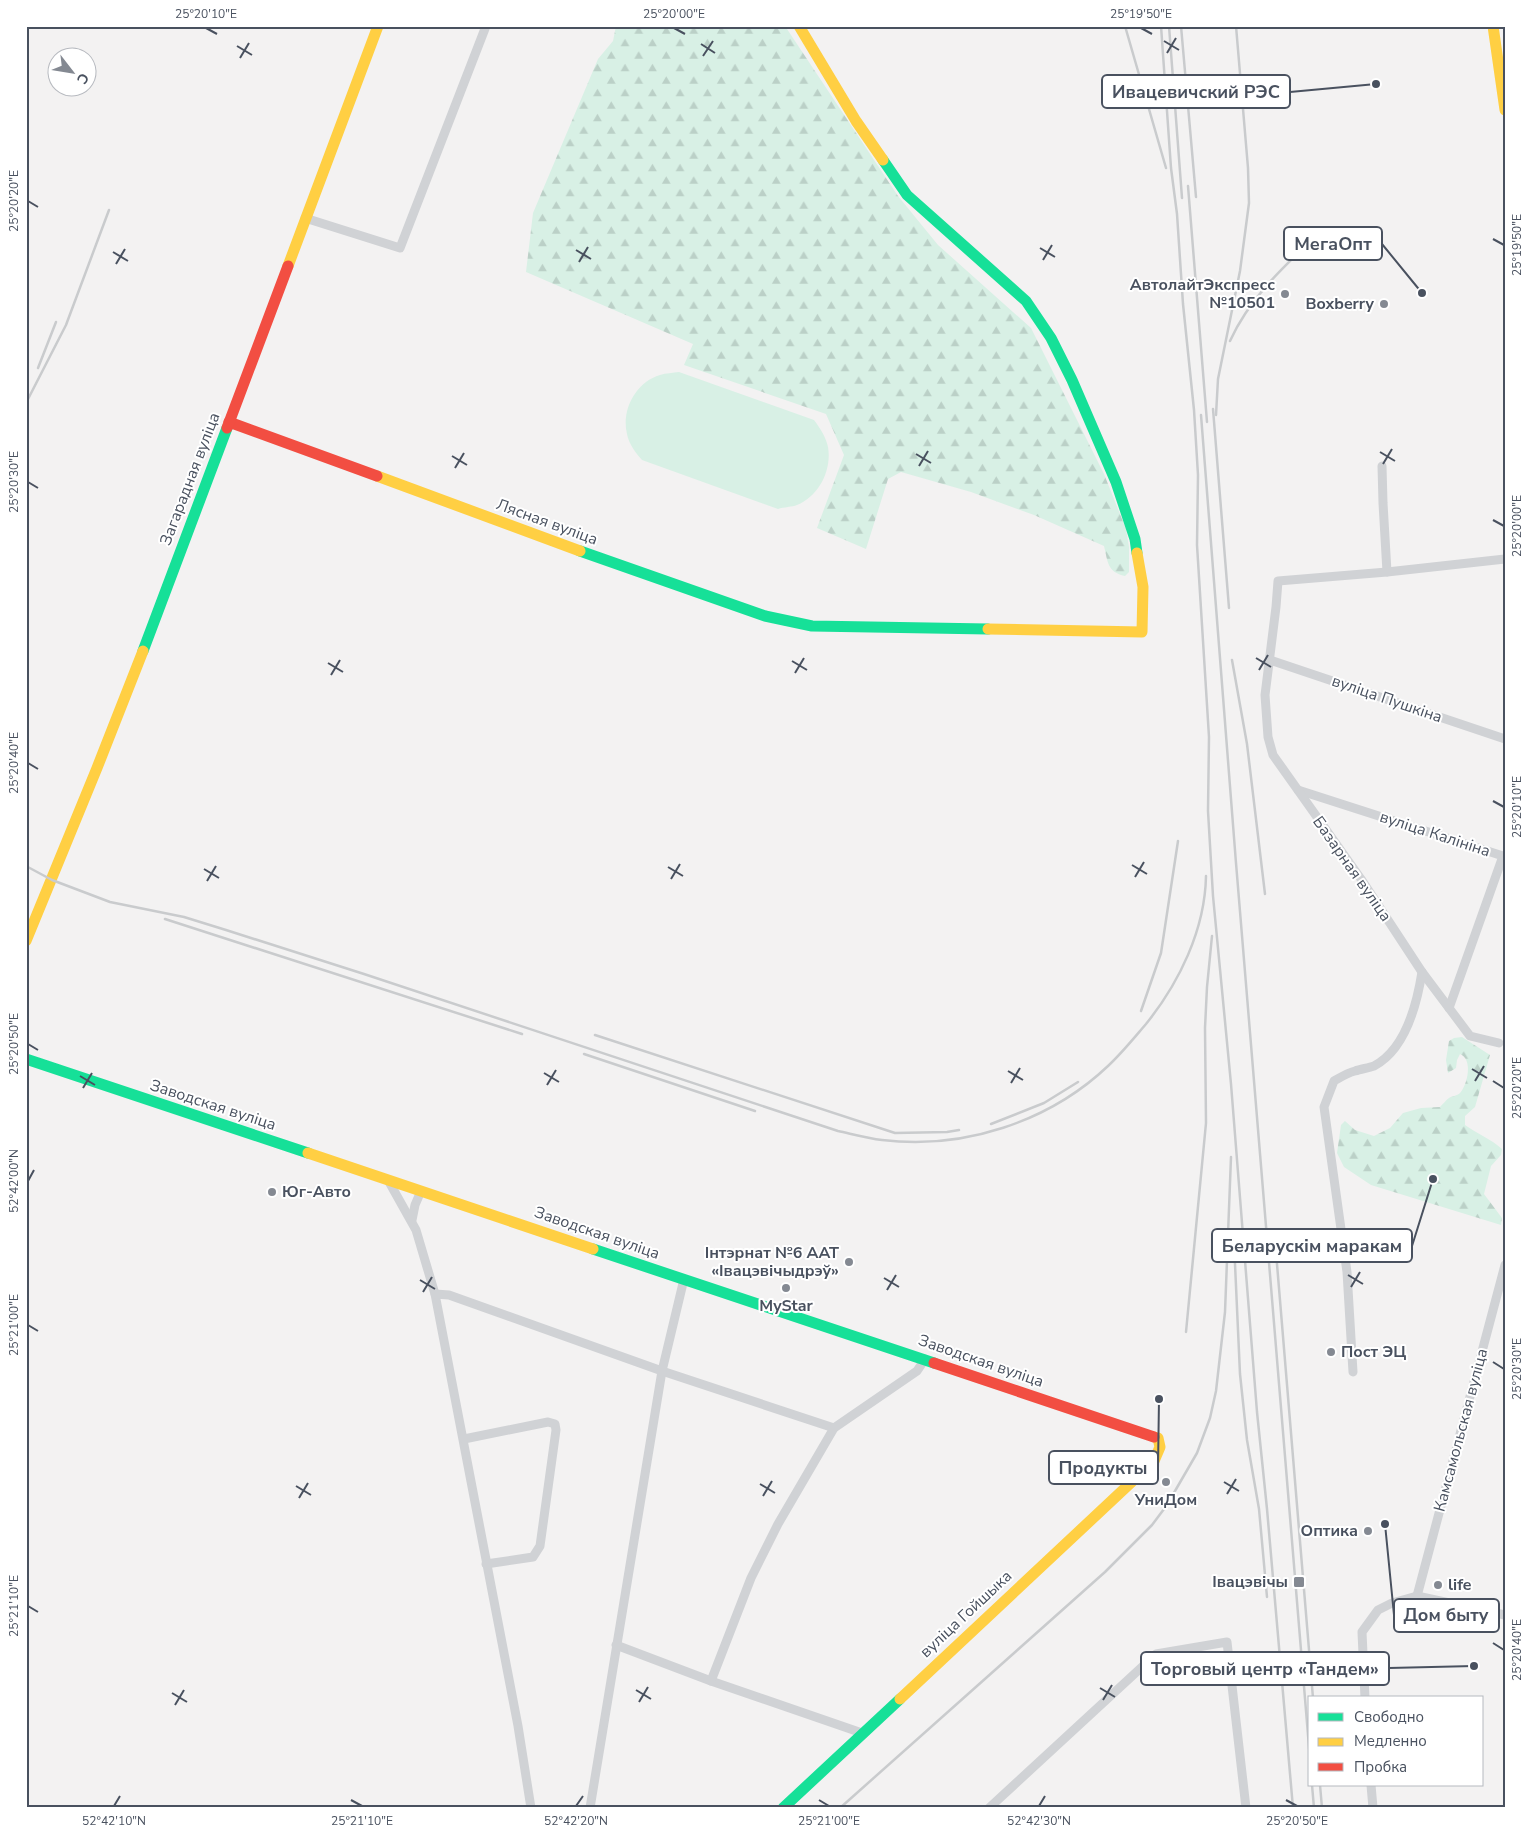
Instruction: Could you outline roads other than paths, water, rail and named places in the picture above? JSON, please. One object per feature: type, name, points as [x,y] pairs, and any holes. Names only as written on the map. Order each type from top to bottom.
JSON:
[{"type":"street","name":"Загарадная вуліца","points":[[26,941],[97,768],[378,26]]},
{"type":"street","points":[[305,218],[400,248],[486,26]]},
{"type":"street","name":"Лясная вуліца","points":[[229,422],[470,511],[765,616],[812,626],[1142,632],[1144,586],[1135,539],[1116,482],[1072,380],[1051,338],[1026,301],[907,195],[856,121],[799,26]]},
{"type":"street","points":[[1493,26],[1505,110]]},
{"type":"street","points":[[1382,466],[1382,503],[1387,572],[1505,559]]},
{"type":"street","name":"Базарная вуліца","points":[[1387,572],[1278,581],[1265,695],[1268,737],[1273,755],[1361,879],[1422,972],[1470,1036],[1499,1043]]},
{"type":"street","name":"вуліца Пушкіна","points":[[1270,660],[1505,739]]},
{"type":"street","name":"вуліца Калініна","points":[[1298,790],[1503,856],[1449,1008]]},
{"type":"street","points":[[1353,1372],[1347,1272],[1324,1106],[1334,1081],[1345,1074],[1373,1066],[1397,1045],[1410,1020],[1419,995],[1422,972]]},
{"type":"street","name":"Заводская вуліца","points":[[26,1059],[1158,1438]]},
{"type":"street","points":[[388,1180],[412,1220],[435,1294],[518,1726],[531,1808]]},
{"type":"street","points":[[412,1220],[415,1205],[421,1191]]},
{"type":"street","name":"Камсамольская вуліца","points":[[1417,1596],[1505,1265]]},
{"type":"street","points":[[590,1808],[662,1370],[684,1279]]},
{"type":"street","points":[[435,1294],[449,1295],[834,1428]]},
{"type":"street","points":[[711,1681],[751,1578],[778,1524],[834,1428],[917,1371],[925,1359]]},
{"type":"street","points":[[464,1439],[548,1422],[555,1424],[556,1430],[540,1546],[533,1557],[486,1564]]},
{"type":"street","name":"вуліца Гойшыка","points":[[783,1808],[1154,1461],[1160,1447],[1158,1438]]},
{"type":"street","points":[[1365,1696],[1362,1632],[1378,1610],[1392,1603],[1417,1596],[1505,1615]]},
{"type":"street","points":[[989,1808],[1156,1654],[1227,1642],[1246,1808]]},
{"type":"street","points":[[616,1645],[711,1681],[862,1733]]},
{"type":"street","points":[[1372,1786],[1373,1808]]},
{"type":"railway","points":[[1125,26],[1166,168]]},
{"type":"railway","points":[[1161,26],[1171,168],[1177,214],[1198,475],[1197,545],[1209,737],[1208,811],[1213,896],[1231,1084],[1257,1412],[1293,1808]]},
{"type":"railway","points":[[1169,26],[1182,198]]},
{"type":"railway","points":[[1181,26],[1196,197]]},
{"type":"railway","points":[[1216,415],[1218,379],[1240,271],[1249,203],[1248,168],[1236,26]]},
{"type":"railway","points":[[1188,186],[1207,422]]},
{"type":"railway","points":[[26,403],[66,325],[109,210]]},
{"type":"railway","points":[[1230,341],[1247,311],[1267,285],[1315,237]]},
{"type":"railway","points":[[38,368],[56,322]]},
{"type":"railway","points":[[1213,409],[1229,608]]},
{"type":"railway","points":[[1201,415],[1308,1735]]},
{"type":"railway","points":[[1232,660],[1247,744],[1265,894]]},
{"type":"railway","points":[[1141,1011],[1161,953],[1178,841]]},
{"type":"railway","points":[[26,866],[52,880],[110,902],[184,917],[226,930],[838,1131],[882,1140],[913,1142],[943,1141],[974,1136],[1032,1117],[1059,1103],[1085,1086],[1108,1066],[1146,1024],[1179,973],[1188,955],[1201,916],[1206,876]]},
{"type":"railway","points":[[165,919],[522,1034]]},
{"type":"railway","points":[[1186,1332],[1206,1123],[1205,1028],[1212,936]]},
{"type":"railway","points":[[595,1035],[895,1133],[959,1130]]},
{"type":"railway","points":[[584,1054],[755,1111]]},
{"type":"railway","points":[[991,1124],[1044,1103],[1078,1082]]},
{"type":"railway","points":[[840,1808],[1105,1572],[1152,1525],[1175,1491],[1197,1453],[1210,1418],[1216,1391],[1225,1312],[1231,1157]]},
{"type":"railway","points":[[1275,1240],[1313,1696]]},
{"type":"railway","points":[[1234,1242],[1240,1374],[1247,1440],[1259,1509],[1267,1597]]},
{"type":"railway","points":[[1312,1786],[1314,1808]]},
{"type":"railway","points":[[1320,1786],[1322,1808]]},
{"type":"place","name":"Ивацевичский РЭС","points":[[1376,84]]},
{"type":"place","name":"МегаОпт","points":[[1422,293]]},
{"type":"place","name":"АвтолайтЭкспресс №10501","points":[[1285,294]]},
{"type":"place","name":"Boxberry","points":[[1384,304]]},
{"type":"place","name":"Беларускім маракам","points":[[1433,1179]]},
{"type":"place","name":"Юг-Авто","points":[[272,1192]]},
{"type":"place","name":"Інтэрнат №6 ААТ «Івацэвічыдрэў»","points":[[849,1262]]},
{"type":"place","name":"MyStar","points":[[786,1288]]},
{"type":"place","name":"Пост ЭЦ","points":[[1331,1352]]},
{"type":"place","name":"Продукты","points":[[1159,1399]]},
{"type":"place","name":"УниДом","points":[[1166,1482]]},
{"type":"place","name":"Дом быту","points":[[1385,1524]]},
{"type":"place","name":"Оптика","points":[[1368,1531]]},
{"type":"place","name":"Івацэвічы","points":[[1299,1582]]},
{"type":"place","name":"life","points":[[1438,1585]]},
{"type":"place","name":"Торговый центр «Тандем»","points":[[1474,1666]]}]
